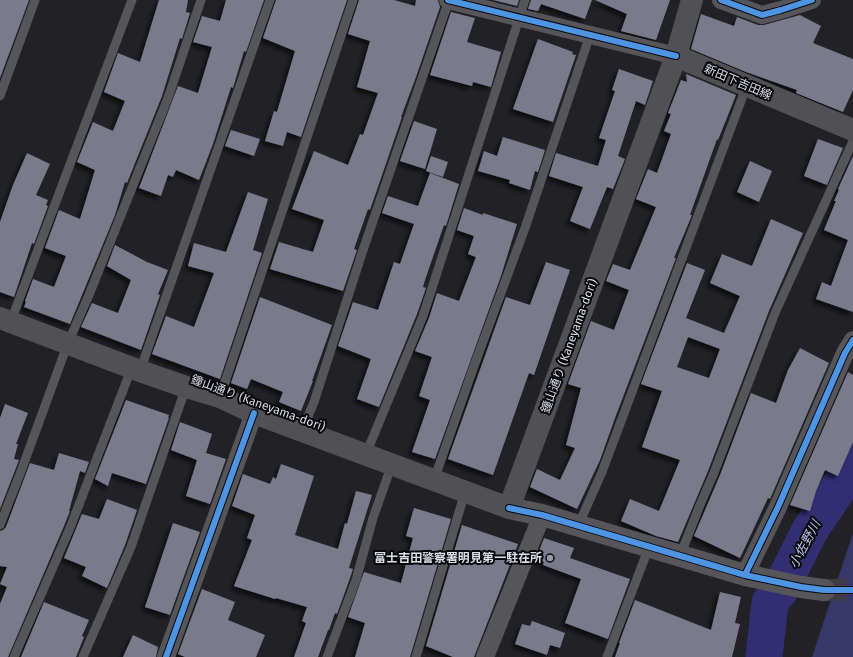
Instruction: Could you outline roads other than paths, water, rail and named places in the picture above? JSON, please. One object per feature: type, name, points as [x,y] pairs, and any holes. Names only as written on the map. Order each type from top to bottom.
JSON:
[{"type":"main road","points":[[676,56],[692,0]]},
{"type":"main road","name":"鐘山通り (Kaneyama-dori)","points":[[6,320],[186,387],[220,397],[254,413],[509,508],[676,56]]},
{"type":"main road","name":"新田下吉田線","points":[[676,56],[853,130]]},
{"type":"street","points":[[449,0],[676,56]]},
{"type":"street","points":[[721,0],[762,15],[812,0]]},
{"type":"street","points":[[744,575],[778,507],[845,353],[853,340]]},
{"type":"street","points":[[166,657],[254,413]]},
{"type":"street","points":[[509,508],[542,515],[744,575],[801,587],[824,590]]},
{"type":"street","points":[[485,657],[542,515]]},
{"type":"lane","points":[[0,96],[35,0]]},
{"type":"lane","points":[[6,320],[132,0]]},
{"type":"lane","points":[[0,525],[68,343],[168,98],[201,0]]},
{"type":"lane","points":[[14,657],[70,528],[136,369],[270,0]]},
{"type":"lane","points":[[220,397],[353,0]]},
{"type":"lane","points":[[302,431],[314,402],[365,246],[449,0]]},
{"type":"lane","points":[[366,454],[423,316],[525,0]]},
{"type":"lane","points":[[434,480],[525,228],[590,35]]},
{"type":"lane","points":[[578,526],[602,472],[747,85]]},
{"type":"lane","points":[[680,556],[776,313],[853,141]]},
{"type":"lane","points":[[83,657],[131,547],[186,387]]},
{"type":"lane","points":[[327,657],[356,580],[373,518],[392,464]]},
{"type":"lane","points":[[416,657],[465,492]]},
{"type":"lane","points":[[607,657],[649,547]]},
{"type":"waterway","name":"小佐野川","points":[[764,657],[770,602],[780,590],[810,530],[841,484],[853,458]]},
{"type":"tunnel","points":[[824,590],[853,590]]},
{"type":"place","name":"富士吉田警察署明見第一駐在所","points":[[550,558]]}]
